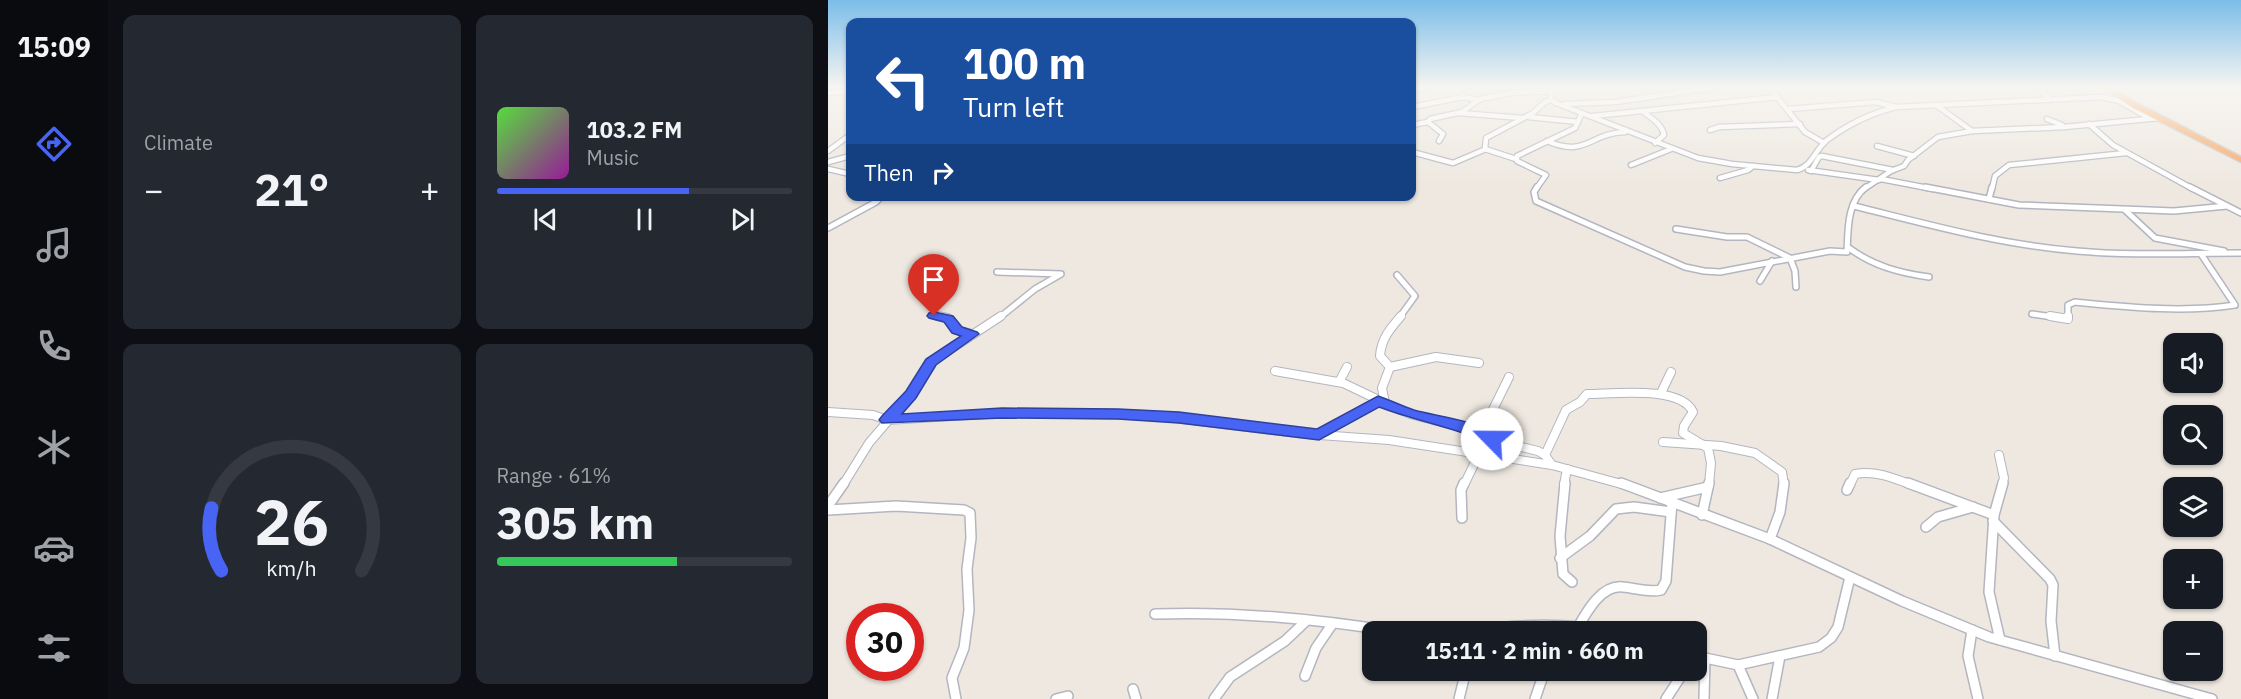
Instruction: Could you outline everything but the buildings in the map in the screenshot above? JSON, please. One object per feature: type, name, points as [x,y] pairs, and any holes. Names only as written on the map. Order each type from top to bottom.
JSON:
[{"type":"highway","points":[[2159,121],[2241,160]]},
{"type":"street","points":[[1486,149],[1484,147],[1486,138],[1517,121]]},
{"type":"street","points":[[1516,159],[1518,155],[1575,128],[1578,122],[1563,121]]},
{"type":"street","points":[[1601,121],[1671,149],[1711,161],[1880,179],[2028,206],[2192,211],[2227,206]]},
{"type":"street","points":[[1655,121],[1661,125],[1664,135],[1655,143]]},
{"type":"street","points":[[1797,121],[1808,134],[1824,143]]},
{"type":"street","points":[[1802,169],[1824,143],[1861,121]]},
{"type":"street","points":[[1958,121],[1972,130]]},
{"type":"street","points":[[2050,121],[2064,127]]},
{"type":"street","points":[[1416,153],[1453,163],[1486,149],[1516,159],[1521,164],[1546,175],[1534,192],[1537,202],[1685,267],[1720,272],[1830,251],[1846,252],[1849,248],[1848,221],[1858,193],[1893,170],[1904,166],[1938,137],[1972,130],[2090,127],[2135,121]]},
{"type":"street","points":[[1416,124],[1428,122],[1443,134],[1438,141]]},
{"type":"street","points":[[1710,130],[1714,127],[1800,124]]},
{"type":"street","points":[[2090,127],[2127,153],[2241,213]]},
{"type":"street","points":[[1547,141],[1561,148],[1577,150],[1615,132],[1630,132]]},
{"type":"street","points":[[828,151],[846,138]]},
{"type":"street","points":[[1877,146],[1914,156]]},
{"type":"street","points":[[1631,165],[1671,149]]},
{"type":"street","points":[[1989,199],[1995,176],[2009,165],[2127,153]]},
{"type":"street","points":[[1811,171],[1819,157],[1822,156],[1893,170]]},
{"type":"street","points":[[828,162],[846,157]]},
{"type":"street","points":[[1720,178],[1744,172],[1753,166]]},
{"type":"street","points":[[828,169],[846,173]]},
{"type":"street","points":[[828,228],[877,201]]},
{"type":"street","points":[[1854,206],[1950,230],[2055,249],[2202,254],[2241,253]]},
{"type":"street","points":[[2125,210],[2155,238],[2229,253]]},
{"type":"street","points":[[1676,229],[1727,237],[1747,237],[1790,258],[1795,271],[1796,287]]},
{"type":"street","points":[[1849,248],[1861,258],[1878,265],[1929,277]]},
{"type":"street","points":[[2032,314],[2068,319],[2068,305],[2074,302],[2154,309],[2216,308],[2235,305],[2202,254]]},
{"type":"street","points":[[1760,281],[1772,261]]},
{"type":"street","points":[[828,508],[869,443],[911,394],[931,362],[1005,314],[1035,289],[1061,274],[997,272]]},
{"type":"street","points":[[1390,367],[1381,356],[1381,345],[1390,327],[1410,306],[1415,296],[1397,275]]},
{"type":"street","points":[[934,316],[948,318],[957,330],[972,334]]},
{"type":"street","points":[[1390,367],[1436,357],[1479,363]]},
{"type":"street","points":[[1339,382],[1347,367]]},
{"type":"street","points":[[1382,402],[1382,388],[1390,367]]},
{"type":"street","points":[[1275,371],[1310,379],[1339,382],[1410,414],[1538,451],[1545,455],[1552,465]]},
{"type":"street","points":[[1661,393],[1671,372]]},
{"type":"street","points":[[1481,434],[1509,377]]},
{"type":"street","points":[[1545,455],[1566,410],[1580,402],[1587,394],[1661,393],[1690,406],[1693,412],[1683,426],[1683,433],[1705,445],[1709,450],[1711,463],[1702,515]]},
{"type":"street","points":[[1319,435],[1382,402]]},
{"type":"street","points":[[828,412],[873,415],[887,420],[1002,413],[1118,414],[1179,418],[1319,435],[1368,437],[1552,465],[1618,482],[1660,498],[1671,507]]},
{"type":"street","points":[[1663,442],[1705,445],[1758,454],[1783,474],[1785,479],[1780,512],[1770,539]]},
{"type":"street","points":[[1462,518],[1461,490],[1479,454]]},
{"type":"street","points":[[1999,455],[2004,478],[1993,518],[1989,592],[2000,640]]},
{"type":"street","points":[[1567,469],[1561,499],[1560,558],[1563,574],[1572,582]]},
{"type":"street","points":[[1847,490],[1856,474],[1880,474],[1973,507],[1993,518],[2053,585],[2051,621],[2055,656]]},
{"type":"street","points":[[1660,498],[1708,488]]},
{"type":"street","points":[[828,508],[896,504],[964,510],[970,513],[971,538],[967,569],[968,618],[963,648],[952,678],[956,699]]},
{"type":"street","points":[[1560,558],[1590,536],[1616,508],[1671,507],[1702,515],[1770,539],[1850,577],[2000,640],[2212,699]]},
{"type":"street","points":[[1581,621],[1587,611],[1610,588],[1617,586],[1651,593],[1661,590],[1666,581],[1671,507]]},
{"type":"street","points":[[1926,527],[1938,518],[1973,507]]},
{"type":"street","points":[[1707,659],[1738,665],[1819,647],[1831,638],[1843,615],[1850,577]]},
{"type":"street","points":[[1155,614],[1200,611],[1362,627]]},
{"type":"street","points":[[1214,699],[1230,677],[1285,641],[1306,621]]},
{"type":"street","points":[[1305,676],[1316,648],[1333,623]]},
{"type":"street","points":[[1972,630],[1968,656],[1978,699]]},
{"type":"street","points":[[1772,699],[1780,656]]},
{"type":"street","points":[[1738,665],[1753,699]]},
{"type":"street","points":[[1459,699],[1463,681]]},
{"type":"street","points":[[1535,699],[1541,681]]},
{"type":"street","points":[[1666,699],[1678,681]]},
{"type":"street","points":[[1702,681],[1704,699]]},
{"type":"street","points":[[1056,699],[1068,696]]},
{"type":"route","points":[[934,316],[948,318],[957,330],[972,334],[931,362],[907,400],[887,420],[1002,413],[1149,415],[1319,435],[1378,401],[1410,414],[1472,430],[1492,439]]}]
